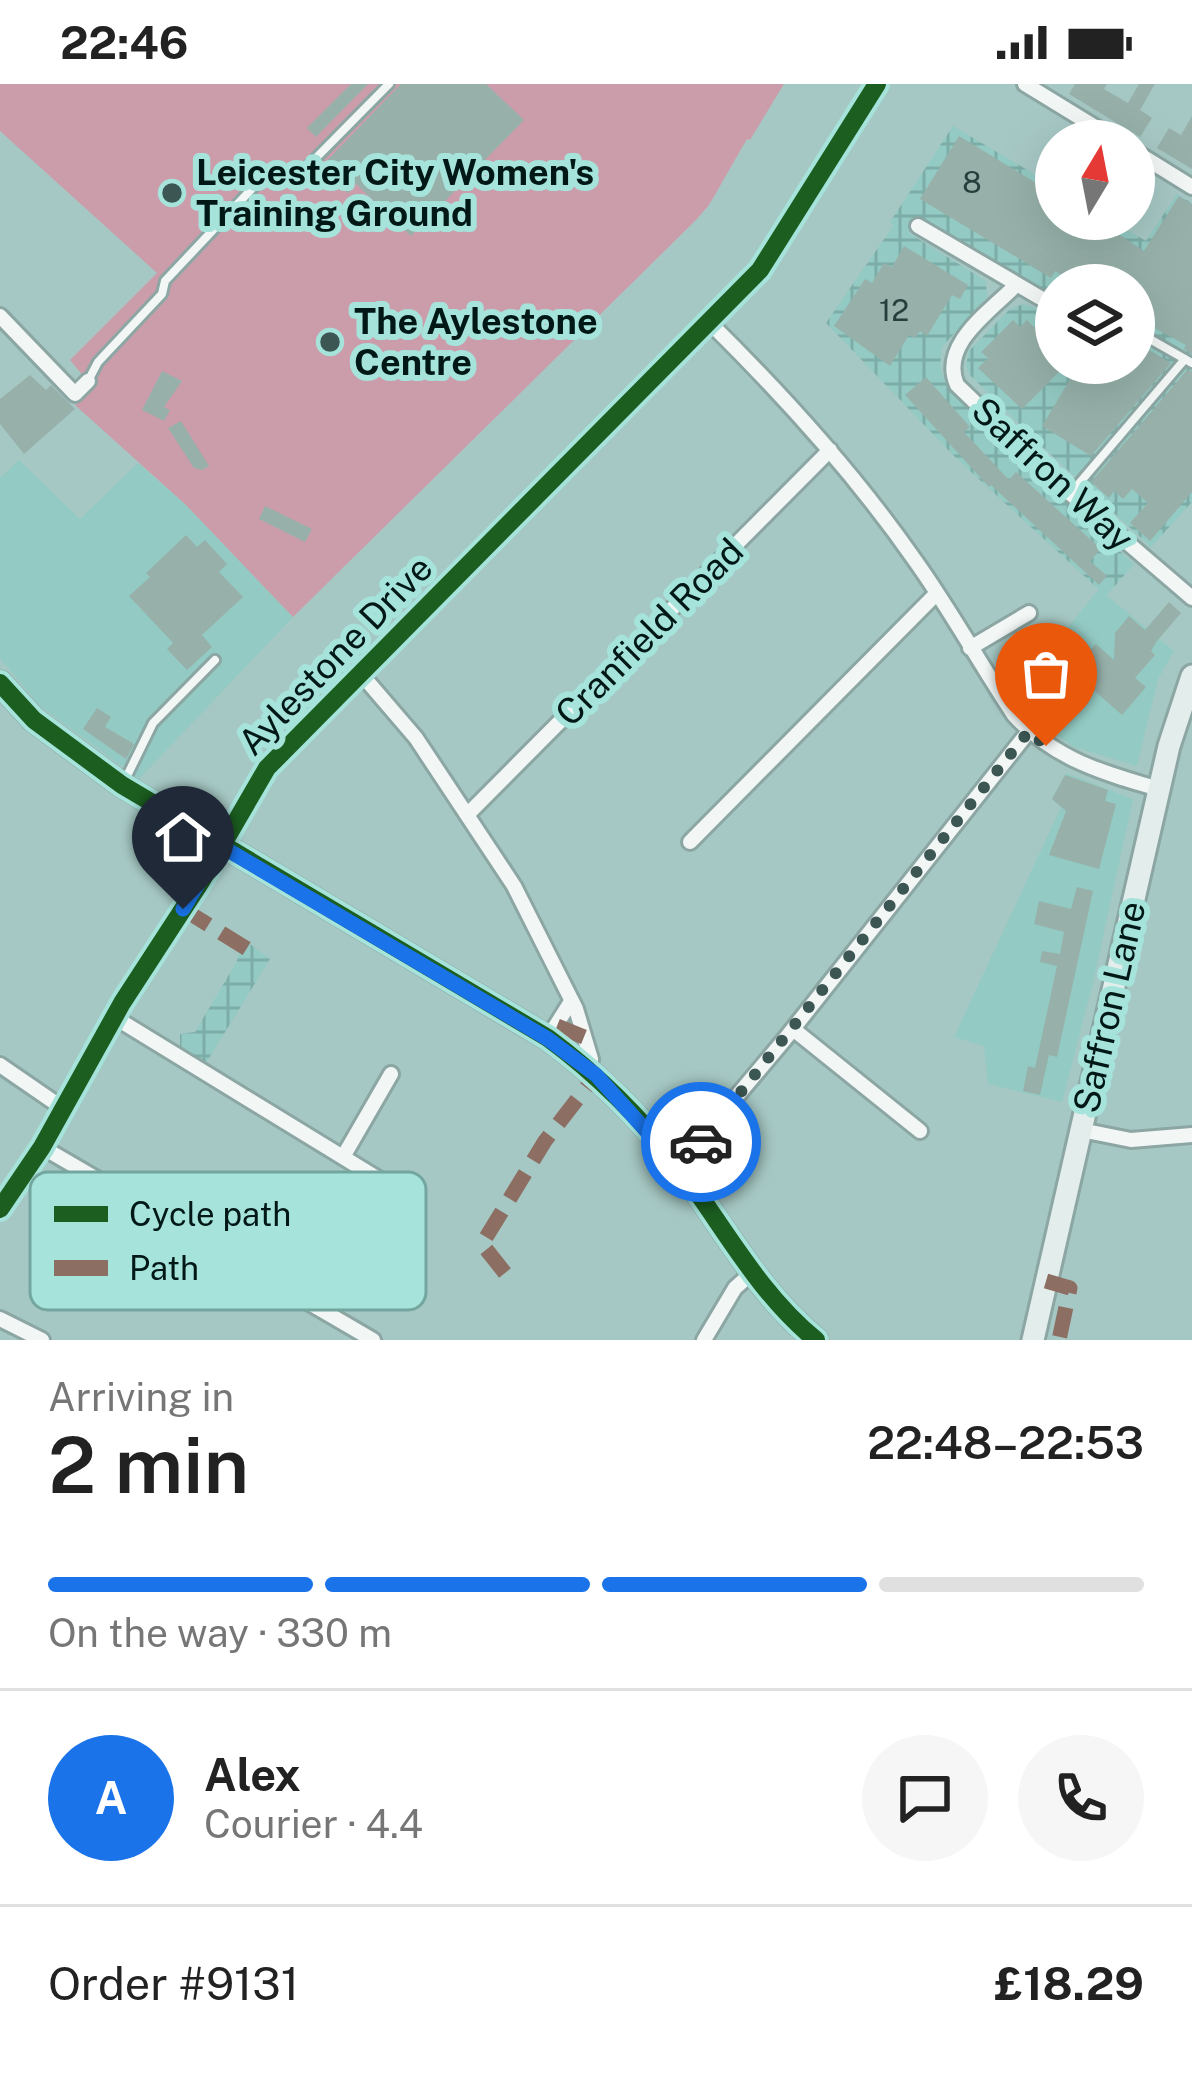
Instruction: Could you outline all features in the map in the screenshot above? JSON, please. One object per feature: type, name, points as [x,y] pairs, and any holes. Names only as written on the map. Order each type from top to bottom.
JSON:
[{"type":"street","name":"Aylestone Drive","points":[[0,1209],[42,1147],[114,1017],[267,768],[760,270],[877,84]]},
{"type":"street","points":[[1025,84],[1084,120]]},
{"type":"street","points":[[1155,164],[1192,187]]},
{"type":"street","points":[[918,226],[1035,295]]},
{"type":"street","name":"Saffron Way","points":[[1017,284],[956,346],[953,376],[957,385],[1070,494],[1192,598]]},
{"type":"street","points":[[0,316],[75,394],[88,381]]},
{"type":"street","points":[[709,322],[830,450],[879,510],[1029,731],[1064,757],[1159,789]]},
{"type":"street","name":"Cranfield Road","points":[[468,814],[830,450]]},
{"type":"street","points":[[691,842],[936,594]]},
{"type":"street","points":[[970,648],[1029,614]]},
{"type":"street","points":[[362,675],[416,738],[524,905],[554,962],[591,1058],[589,1068]]},
{"type":"street","name":"Saffron Lane","points":[[1034,1340],[1159,789],[1192,676]]},
{"type":"street","points":[[0,683],[34,720],[122,785],[589,1068],[678,1166],[781,1308],[816,1340]]},
{"type":"street","points":[[678,1166],[1029,731]]},
{"type":"street","points":[[548,1039],[570,1003]]},
{"type":"street","points":[[114,1017],[367,1172]]},
{"type":"street","points":[[793,1029],[920,1131]]},
{"type":"street","points":[[0,1065],[61,1107]]},
{"type":"street","points":[[343,1157],[391,1074]]},
{"type":"street","points":[[1081,1130],[1131,1140],[1192,1135]]},
{"type":"street","points":[[42,1147],[85,1172]]},
{"type":"street","points":[[704,1340],[735,1288],[753,1272]]},
{"type":"street","points":[[322,1310],[373,1340]]},
{"type":"street","points":[[0,1319],[42,1340]]},
{"type":"lane","points":[[88,381],[98,362],[162,294],[165,281],[262,177],[306,168],[389,84]]},
{"type":"lane","points":[[1070,494],[1189,362],[1155,342]]},
{"type":"lane","points":[[122,785],[153,722],[215,659]]},
{"type":"lane","points":[[1014,715],[1055,666]]},
{"type":"shaded area","name":"The Aylestone Centre","points":[[0,84],[784,84],[696,220],[293,617],[186,505],[75,405],[93,388],[70,360],[157,273],[0,131]]},
{"type":"shaded area","points":[[953,126],[1035,175],[1035,240],[1155,240],[1155,227],[1177,194],[1192,203],[1192,502],[1151,547],[1032,437],[969,374],[966,365],[969,351],[1010,309],[1024,304],[1035,308],[1035,384],[1155,384],[1155,264],[1035,264],[1035,287],[920,218],[909,233],[986,281],[987,297],[942,347],[944,380],[997,439],[1134,564],[1106,596],[957,459],[826,323],[893,226],[890,222]]},
{"type":"shaded area","points":[[19,460],[80,519],[138,463],[186,505],[293,617],[139,779],[40,706],[0,658],[0,478]]},
{"type":"shaded area","points":[[1099,589],[1174,651],[1158,679],[1137,766],[1074,747],[1032,718],[1012,696]]},
{"type":"shaded area","points":[[1066,773],[1133,799],[1062,1102],[988,1084],[984,1046],[954,1037],[1061,807],[1052,799]]},
{"type":"shaded area","points":[[242,938],[270,959],[206,1063],[180,1046],[180,1034],[195,1032],[237,961]]},
{"type":"building","points":[[351,84],[368,84],[316,137],[307,128]]},
{"type":"building","points":[[401,84],[486,84],[524,120],[411,236],[356,184],[348,193],[321,167]]},
{"type":"building","points":[[1075,84],[1107,84],[1104,89],[1128,103],[1139,84],[1155,84],[1140,110],[1151,120],[1112,120],[1069,94]]},
{"type":"building","points":[[1192,116],[1192,169],[1157,148],[1169,128],[1181,135]]},
{"type":"building","points":[[959,136],[1035,182],[1035,240],[1128,240],[1144,251],[1179,196],[1192,204],[1192,354],[1184,349],[1186,345],[1155,328],[1155,264],[1035,264],[1035,268],[920,199]]},
{"type":"building","points":[[904,246],[968,285],[960,299],[952,295],[927,336],[920,331],[915,338],[909,335],[890,366],[834,326],[865,279],[872,283],[884,263],[892,267]]},
{"type":"building","points":[[1013,320],[1020,327],[1027,320],[1035,326],[1035,384],[1047,384],[1022,409],[978,368],[988,358],[981,352]]},
{"type":"building","points":[[1155,353],[1171,363],[1155,382]]},
{"type":"building","points":[[1187,370],[1192,371],[1192,492],[1150,541],[1130,523],[1148,503],[1132,489],[1123,499],[1114,491],[1109,498],[1091,482]]},
{"type":"building","points":[[162,371],[182,381],[164,407],[170,410],[164,421],[142,410]]},
{"type":"building","points":[[30,375],[46,390],[51,385],[75,409],[24,454],[0,424],[0,399]]},
{"type":"building","points":[[926,377],[970,427],[964,432],[1009,480],[1016,472],[1101,549],[1090,561],[1107,576],[1099,585],[989,487],[905,395]]},
{"type":"building","points":[[1067,384],[1153,384],[1091,456],[1042,426]]},
{"type":"building","points":[[181,421],[209,466],[202,470],[194,468],[168,428]]},
{"type":"building","points":[[265,506],[312,529],[305,542],[259,519]]},
{"type":"building","points":[[186,535],[197,547],[205,540],[227,564],[219,572],[243,597],[202,635],[212,647],[187,670],[167,649],[173,643],[129,596]]},
{"type":"building","points":[[1169,602],[1181,613],[1135,678],[1146,687],[1122,715],[1057,658],[1076,636],[1091,649],[1096,644],[1114,660],[1115,633],[1129,616],[1145,630]]},
{"type":"building","points":[[97,708],[111,717],[105,727],[134,744],[126,759],[83,729]]},
{"type":"building","points":[[1065,775],[1108,790],[1105,801],[1116,804],[1099,869],[1049,855],[1066,811],[1052,799]]},
{"type":"building","points":[[1077,887],[1093,891],[1057,1057],[1049,1055],[1040,1095],[1023,1091],[1028,1066],[1035,1068],[1057,966],[1040,962],[1042,951],[1060,954],[1064,932],[1034,924],[1039,901],[1071,909]]},
{"type":"marked path","points":[[183,909],[252,952]]},
{"type":"marked path","points":[[557,1026],[584,1037]]},
{"type":"marked path","points":[[505,1273],[482,1244],[545,1141],[596,1075]]},
{"type":"marked path","points":[[1046,1281],[1070,1288],[1059,1340]]},
{"type":"cycle path","points":[[0,1209],[42,1147],[122,1003],[267,768],[760,270],[877,84]]},
{"type":"cycle path","points":[[0,683],[34,720],[122,785],[566,1052],[650,1131],[759,1280],[816,1340]]},
{"type":"way so far","points":[[701,1142],[1029,731],[1046,746]]},
{"type":"place","name":"Leicester City Women's Training Ground","points":[[172,193]]},
{"type":"place","name":"The Aylestone Centre","points":[[330,342]]},
{"type":"route","points":[[183,909],[221,846],[548,1039],[596,1075],[678,1166],[701,1142]]}]
